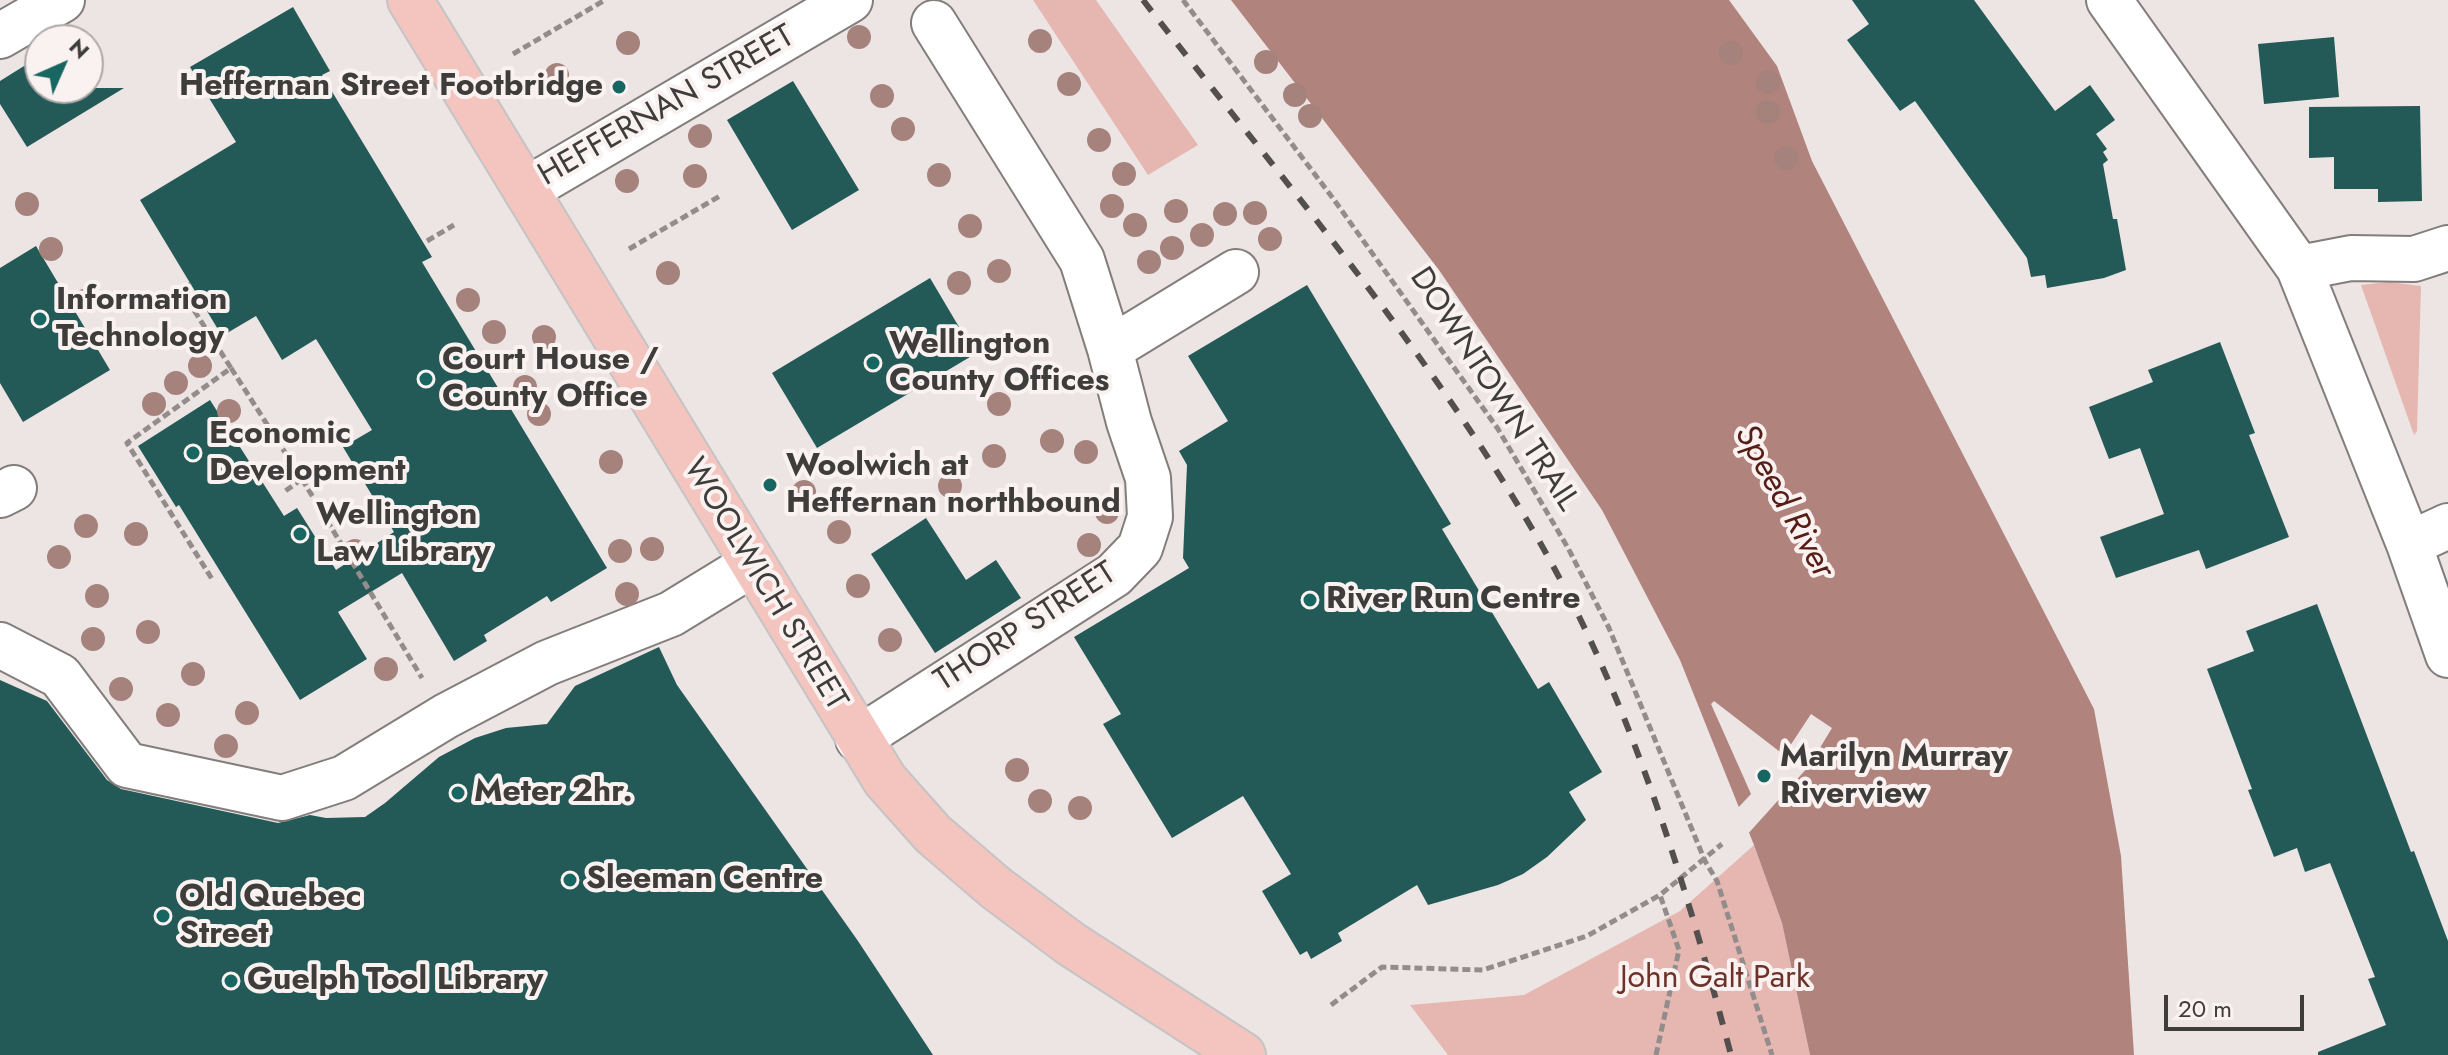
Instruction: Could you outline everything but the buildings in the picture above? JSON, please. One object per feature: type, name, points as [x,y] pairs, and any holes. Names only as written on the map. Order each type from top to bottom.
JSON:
[{"type":"main road","name":"WOOLWICH STREET","points":[[410,0],[751,565],[885,780],[933,834],[996,888],[1071,944],[1243,1055]]},
{"type":"street","points":[[0,36],[62,0]]},
{"type":"street","points":[[2109,0],[2299,268],[2409,544],[2448,655]]},
{"type":"street","name":"HEFFERNAN STREET","points":[[526,190],[848,1]]},
{"type":"street","name":"THORP STREET","points":[[858,739],[1114,575],[1140,548],[1150,517],[1148,478],[1082,260],[934,23]]},
{"type":"street","points":[[2299,268],[2351,258],[2414,259],[2448,248]]},
{"type":"street","points":[[1110,349],[1236,272]]},
{"type":"street","points":[[2409,544],[2448,526]]},
{"type":"street","points":[[0,645],[60,676],[127,765],[282,798],[344,778],[446,716],[547,663],[671,614],[751,565]]},
{"type":"path","points":[[513,54],[605,0]]},
{"type":"path","name":"DOWNTOWN TRAIL","points":[[1183,0],[1332,197],[1498,429],[1568,548],[1609,628],[1705,861],[1717,881],[1772,1055]]},
{"type":"path","points":[[629,249],[720,196]]},
{"type":"path","points":[[427,241],[454,225]]},
{"type":"path","points":[[191,284],[181,290],[302,479],[446,716]]},
{"type":"path","points":[[212,579],[127,443],[231,368]]},
{"type":"path","points":[[284,492],[302,479]]},
{"type":"path","points":[[1331,1005],[1382,967],[1483,970],[1587,936],[1660,895],[1722,844]]},
{"type":"path","points":[[1656,1055],[1679,950],[1660,895]]},
{"type":"green space","points":[[1033,0],[1096,0],[1198,145],[1148,175]]},
{"type":"green space","points":[[2389,282],[2421,286],[2417,431],[2414,435],[2361,285]]},
{"type":"green space","name":"John Galt Park","points":[[1754,845],[1782,923],[1810,1055],[1448,1055],[1410,1005],[1524,995],[1680,911]]},
{"type":"water","name":"Speed River","points":[[1231,0],[1729,0],[1777,66],[1812,161],[2094,709],[2121,856],[2134,1055],[1810,1055],[1782,923],[1754,845],[1680,660],[1602,510],[1439,270]]},
{"type":"pier","name":"Marilyn Murray Riverview","points":[[1714,701],[1784,755],[1811,714],[1832,728],[1809,766],[1746,836],[1736,810],[1751,794],[1711,704]]},
{"type":"railway","points":[[1143,0],[1400,330],[1448,398],[1538,539],[1571,600],[1627,726],[1674,856],[1731,1055]]},
{"type":"place","name":"Heffernan Street Footbridge","points":[[619,87]]},
{"type":"place","name":"Information Technology","points":[[40,319]]},
{"type":"place","name":"Wellington County Offices","points":[[873,363]]},
{"type":"place","name":"Court House / County Office","points":[[426,379]]},
{"type":"place","name":"Economic Development","points":[[193,453]]},
{"type":"place","name":"Woolwich at Heffernan northbound","points":[[770,485]]},
{"type":"place","name":"Wellington Law Library","points":[[300,534]]},
{"type":"place","name":"River Run Centre","points":[[1310,600]]},
{"type":"place","name":"Marilyn Murray Riverview","points":[[1764,776]]},
{"type":"place","name":"Meter 2hr.","points":[[458,793]]},
{"type":"place","name":"Sleeman Centre","points":[[570,880]]},
{"type":"place","name":"Old Quebec Street","points":[[163,916]]},
{"type":"place","name":"Guelph Tool Library","points":[[231,981]]}]
